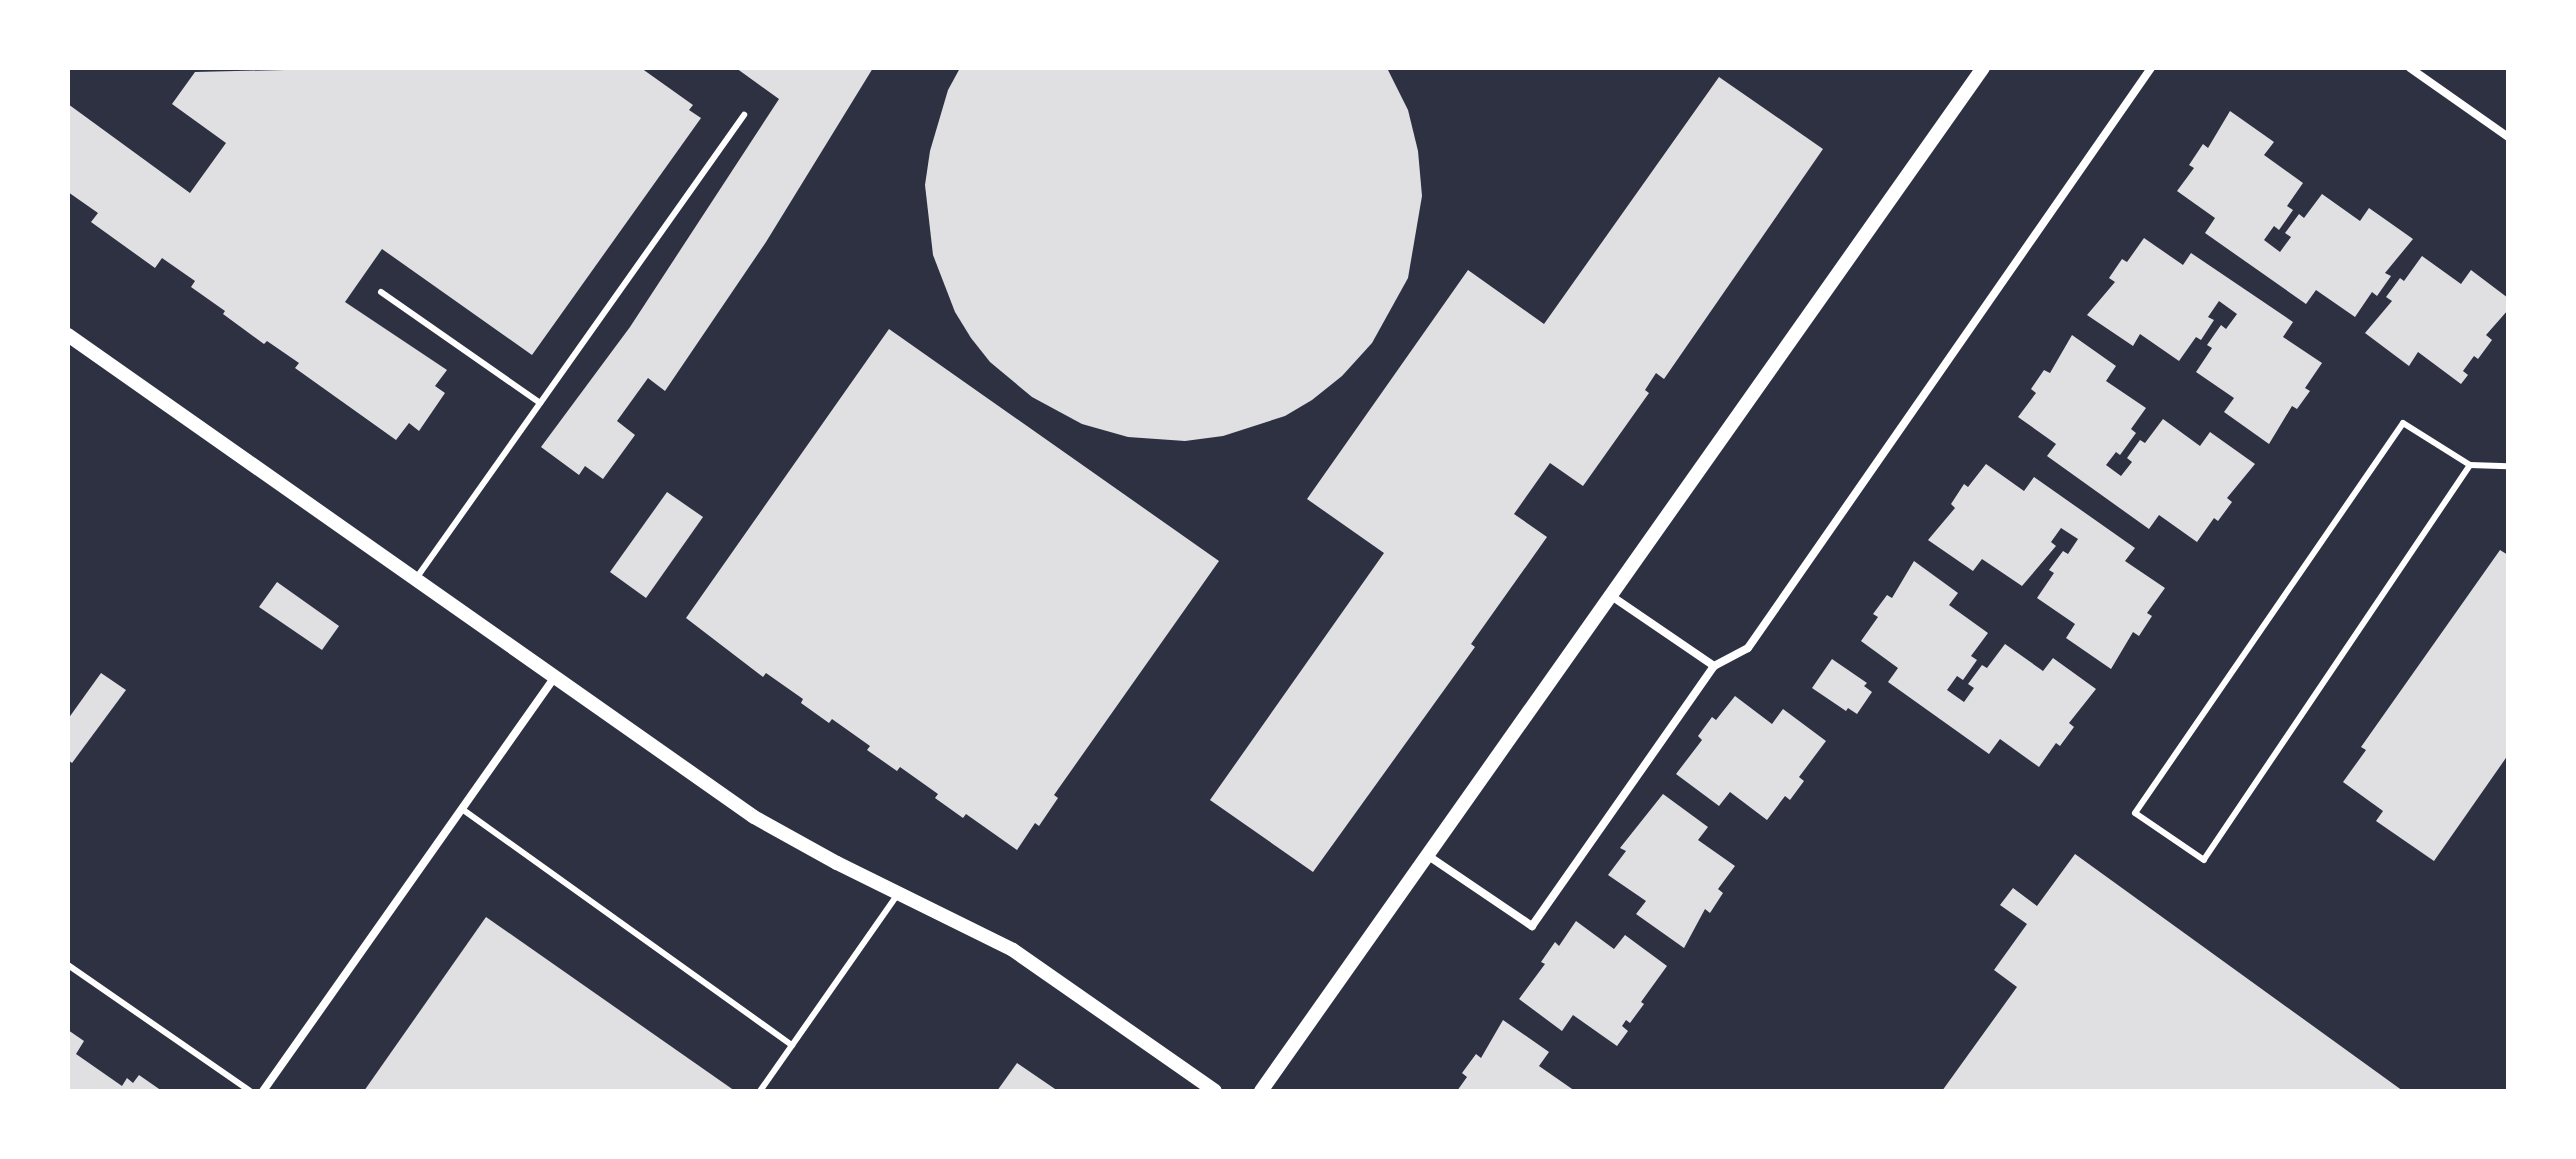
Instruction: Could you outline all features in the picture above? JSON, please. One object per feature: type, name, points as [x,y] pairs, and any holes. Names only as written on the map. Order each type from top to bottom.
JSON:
[{"type":"street","points":[[1261,1091],[1983,68]]},
{"type":"street","points":[[1426,854],[1532,926],[1714,666],[1748,648],[2151,68]]},
{"type":"street","points":[[2410,68],[2508,137]]},
{"type":"street","points":[[68,335],[754,817],[1013,950],[1215,1091]]},
{"type":"street","points":[[1609,594],[1714,666]]},
{"type":"street","points":[[263,1091],[554,678]]},
{"type":"lane","points":[[415,580],[744,115]]},
{"type":"lane","points":[[381,292],[540,403]]},
{"type":"lane","points":[[2470,465],[2204,860],[2135,813],[2403,423],[2470,465],[2508,466]]},
{"type":"lane","points":[[462,809],[792,1045]]},
{"type":"lane","points":[[760,1091],[898,893]]},
{"type":"lane","points":[[68,965],[250,1091]]},
{"type":"building","points":[[371,68],[641,68],[693,105],[689,110],[701,118],[532,355],[382,249],[345,302],[447,370],[435,386],[445,393],[419,431],[409,423],[396,440],[295,368],[299,363],[267,341],[264,344],[223,314],[225,311],[191,287],[195,281],[162,258],[155,268],[91,222],[98,213],[68,192],[68,104],[190,193],[226,143],[172,104],[195,72]]},
{"type":"building","points":[[736,68],[873,68],[766,242],[665,391],[648,378],[617,421],[635,435],[603,479],[585,466],[579,475],[541,447],[630,327],[779,99]]},
{"type":"building","points":[[960,68],[1387,68],[1408,110],[1418,151],[1422,196],[1408,278],[1372,343],[1342,376],[1312,400],[1285,416],[1223,436],[1185,441],[1128,437],[1082,424],[1032,397],[990,362],[971,338],[955,312],[933,255],[925,185],[930,151],[948,90]]},
{"type":"building","points":[[1719,77],[1823,149],[1664,379],[1656,373],[1645,390],[1649,393],[1583,486],[1550,463],[1514,514],[1547,537],[1471,644],[1475,647],[1313,872],[1210,800],[1384,553],[1307,499],[1468,270],[1544,324]]},
{"type":"building","points":[[2230,111],[2274,142],[2264,155],[2303,183],[2287,206],[2293,210],[2279,230],[2274,226],[2264,240],[2280,252],[2291,237],[2285,233],[2299,214],[2304,218],[2322,194],[2360,221],[2369,208],[2413,239],[2385,273],[2391,276],[2377,296],[2372,292],[2355,317],[2316,290],[2306,304],[2205,233],[2215,218],[2177,191],[2194,168],[2189,165],[2203,144],[2208,148]]},
{"type":"building","points":[[2144,238],[2183,265],[2191,253],[2293,322],[2283,337],[2322,363],[2305,388],[2310,391],[2297,409],[2292,406],[2269,444],[2224,412],[2234,398],[2196,372],[2212,348],[2207,345],[2221,325],[2226,329],[2237,314],[2219,301],[2208,317],[2214,320],[2201,340],[2196,337],[2179,361],[2140,334],[2133,346],[2087,315],[2115,282],[2109,278],[2122,259],[2127,262]]},
{"type":"building","points":[[2422,256],[2461,284],[2471,270],[2508,298],[2508,310],[2486,335],[2492,340],[2478,359],[2474,356],[2463,371],[2468,375],[2461,384],[2418,352],[2409,366],[2365,333],[2392,301],[2386,297],[2400,278],[2404,281]]},
{"type":"building","points":[[889,329],[1219,561],[1054,795],[1058,798],[1039,826],[1035,823],[1017,850],[966,814],[963,818],[935,798],[938,794],[900,767],[897,771],[867,750],[870,746],[832,719],[829,723],[801,703],[803,699],[766,673],[763,677],[686,618]]},
{"type":"building","points":[[2072,335],[2116,366],[2106,381],[2146,408],[2131,429],[2136,433],[2120,455],[2116,452],[2106,465],[2121,476],[2132,462],[2127,458],[2140,440],[2145,443],[2163,419],[2200,446],[2210,432],[2255,464],[2227,498],[2232,502],[2218,521],[2214,518],[2197,542],[2159,515],[2149,529],[2047,456],[2056,444],[2018,417],[2036,393],[2031,389],[2044,370],[2050,373]]},
{"type":"building","points":[[1986,464],[2024,491],[2034,477],[2135,548],[2125,561],[2165,588],[2147,613],[2152,616],[2139,636],[2133,632],[2111,669],[2066,638],[2075,624],[2037,598],[2054,573],[2049,570],[2063,551],[2068,554],[2078,539],[2061,528],[2051,542],[2056,546],[2022,586],[1982,559],[1973,571],[1928,540],[1955,508],[1951,504],[1964,484],[1968,487]]},
{"type":"building","points":[[667,492],[703,517],[646,598],[610,572]]},
{"type":"building","points":[[2500,550],[2508,555],[2508,755],[2434,861],[2376,821],[2383,811],[2343,782],[2366,750],[2361,747]]},
{"type":"building","points":[[1914,561],[1958,593],[1949,605],[1988,633],[1971,656],[1977,660],[1963,680],[1957,676],[1947,690],[1964,702],[1974,688],[1968,684],[1982,665],[1987,668],[2005,644],[2043,671],[2053,658],[2096,689],[2069,723],[2074,727],[2060,746],[2056,743],[2039,767],[2000,739],[1989,754],[1888,682],[1898,668],[1861,641],[1878,617],[1873,614],[1887,595],[1892,598]]},
{"type":"building","points":[[277,582],[339,626],[322,650],[259,607]]},
{"type":"building","points":[[1832,659],[1867,683],[1864,686],[1872,692],[1857,714],[1848,708],[1846,711],[1812,688]]},
{"type":"building","points":[[101,673],[126,690],[72,763],[68,760],[68,719]]},
{"type":"building","points":[[1735,696],[1772,724],[1783,709],[1826,741],[1799,777],[1804,781],[1790,800],[1785,796],[1767,820],[1730,792],[1719,806],[1676,774],[1702,740],[1698,736],[1712,717],[1716,720]]},
{"type":"building","points":[[1663,794],[1708,827],[1698,840],[1735,866],[1718,889],[1723,893],[1710,913],[1705,909],[1684,948],[1636,914],[1646,901],[1608,875],[1626,851],[1620,848]]},
{"type":"building","points":[[2075,854],[2403,1091],[1942,1091],[2017,987],[1994,970],[2027,924],[2000,905],[2013,888],[2037,906]]},
{"type":"building","points":[[486,917],[735,1091],[364,1091]]},
{"type":"building","points":[[1576,921],[1614,949],[1625,935],[1667,966],[1630,1023],[1626,1020],[1622,1026],[1628,1031],[1617,1046],[1573,1015],[1562,1031],[1519,999],[1545,964],[1541,962],[1555,942],[1559,946]]},
{"type":"building","points":[[1503,1020],[1549,1052],[1539,1066],[1575,1091],[1457,1091],[1467,1077],[1462,1073],[1476,1054],[1481,1058]]},
{"type":"building","points":[[68,1030],[84,1041],[76,1054],[122,1086],[127,1078],[133,1083],[139,1075],[162,1091],[68,1091]]},
{"type":"building","points":[[1017,1063],[1058,1091],[997,1091]]}]
